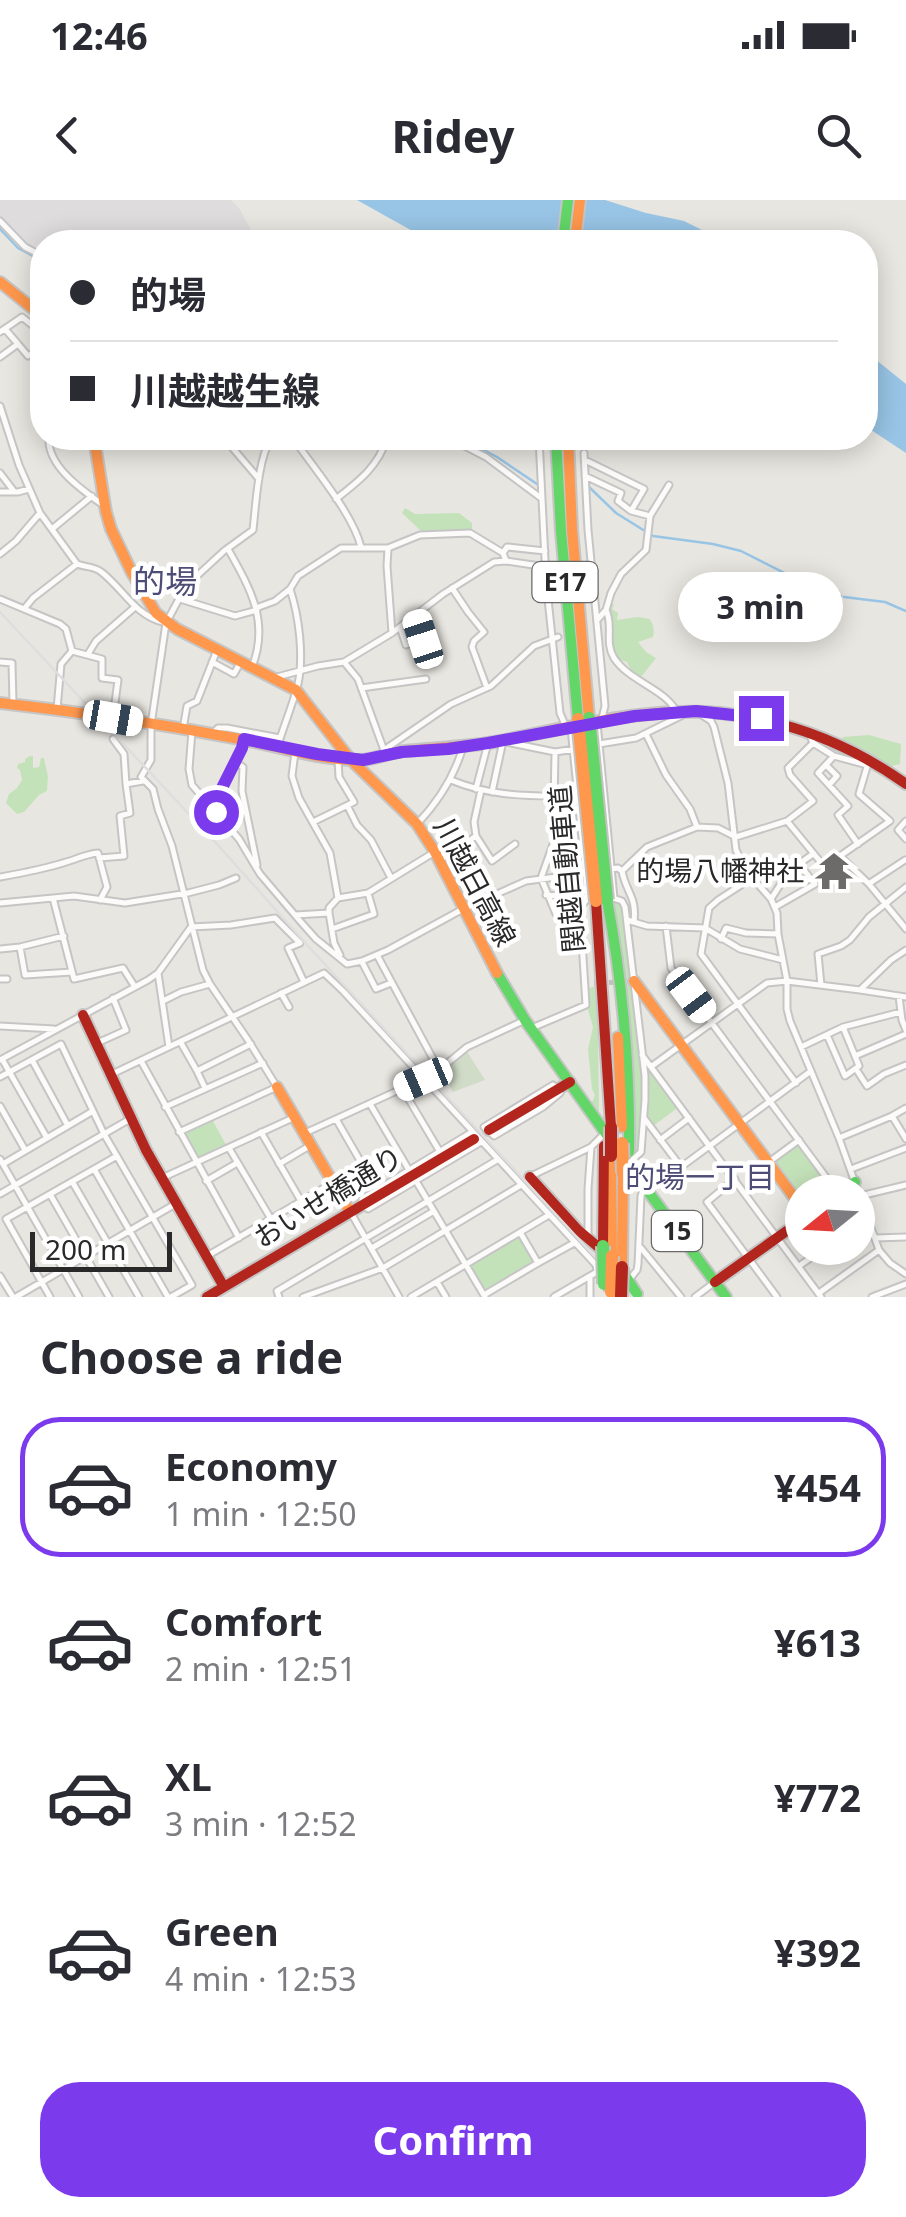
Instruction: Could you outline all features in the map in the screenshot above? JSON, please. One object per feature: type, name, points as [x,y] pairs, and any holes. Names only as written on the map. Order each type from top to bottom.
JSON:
[{"type":"main road","points":[[564,230],[568,200]]},
{"type":"main road","points":[[576,230],[580,200]]},
{"type":"main road","points":[[0,282],[30,306]]},
{"type":"main road","name":"川越日高線","points":[[96,450],[111,529],[151,607],[215,656],[247,664],[296,690],[344,758],[417,824],[496,973],[564,1085],[726,1297]]},
{"type":"main road","name":"関越自動車道","points":[[562,450],[560,531],[618,1038],[626,1163],[623,1224],[613,1256]]},
{"type":"main road","points":[[6,704],[279,742],[295,750],[363,760],[385,752],[463,747],[584,723],[687,712],[761,718],[868,762],[906,784]]},
{"type":"main road","name":"関越自動車道","points":[[601,899],[605,1138],[619,1294]]},
{"type":"main road","points":[[629,981],[682,1044],[785,1184]]},
{"type":"main road","points":[[83,1015],[130,1118],[227,1292]]},
{"type":"main road","name":"おいせ橋通り","points":[[208,1297],[227,1292],[356,1209],[564,1085]]},
{"type":"main road","points":[[277,1087],[334,1182],[356,1209]]},
{"type":"main road","points":[[525,1181],[581,1241],[611,1259],[629,1280],[619,1294]]},
{"type":"main road","points":[[715,1282],[785,1233]]},
{"type":"main road","points":[[613,1256],[619,1294]]},
{"type":"street","points":[[0,221],[30,250]]},
{"type":"street","points":[[30,323],[22,316],[2,330],[30,355]]},
{"type":"street","points":[[0,357],[18,344]]},
{"type":"street","points":[[0,406],[40,513],[76,564],[101,572],[136,607],[155,620],[166,622]]},
{"type":"street","points":[[50,450],[58,465],[105,506]]},
{"type":"street","points":[[237,450],[259,479]]},
{"type":"street","points":[[179,1132],[277,1087],[203,970],[172,846],[154,792],[141,777],[151,760],[151,725],[166,622],[186,586],[253,530],[265,450]]},
{"type":"street","points":[[301,450],[354,526],[360,547]]},
{"type":"street","points":[[336,500],[365,476],[383,450]]},
{"type":"street","points":[[472,450],[541,498]]},
{"type":"street","points":[[540,450],[546,580]]},
{"type":"street","points":[[601,899],[586,873],[574,749],[584,723],[605,706],[594,633],[597,620],[584,456],[644,489],[631,510]]},
{"type":"street","points":[[0,473],[15,492]]},
{"type":"street","points":[[586,476],[622,493],[618,500],[631,510],[650,516]]},
{"type":"street","points":[[597,620],[606,610],[621,574],[644,554],[650,516],[668,485]]},
{"type":"street","points":[[0,492],[29,489]]},
{"type":"street","points":[[52,529],[92,496]]},
{"type":"street","points":[[0,554],[40,513]]},
{"type":"street","points":[[180,599],[235,616],[272,602],[290,589],[298,576],[336,550],[388,548],[420,535],[470,533],[503,553],[506,561]]},
{"type":"street","points":[[503,553],[507,547],[545,551]]},
{"type":"street","points":[[388,548],[392,633]]},
{"type":"street","points":[[228,549],[244,579],[261,628],[260,641],[247,664]]},
{"type":"street","points":[[274,678],[344,662],[496,562],[540,566],[546,580],[555,637],[560,717],[584,723],[599,746],[611,869],[601,899],[580,908],[586,1005],[467,1048],[439,1070],[377,956]]},
{"type":"street","points":[[24,609],[76,564]]},
{"type":"street","points":[[452,588],[484,632],[472,647],[487,688]]},
{"type":"street","points":[[212,734],[218,728],[227,728],[279,742],[299,671],[290,589]]},
{"type":"street","points":[[0,600],[66,629],[72,651]]},
{"type":"street","points":[[88,654],[96,641],[136,607]]},
{"type":"street","points":[[606,610],[610,625],[608,642],[614,658],[633,677],[714,726],[728,783],[739,857],[775,907],[788,981],[787,1009],[852,1175]]},
{"type":"street","points":[[400,627],[406,645],[423,639],[415,615]]},
{"type":"street","points":[[344,662],[356,675],[385,752],[450,704],[487,688],[530,648],[555,637]]},
{"type":"street","points":[[72,651],[103,661],[102,679],[118,681],[113,718]]},
{"type":"street","points":[[56,709],[62,664],[72,651]]},
{"type":"street","points":[[215,656],[196,701],[187,706],[192,785],[316,939],[347,964],[377,956],[526,881],[586,873]]},
{"type":"street","points":[[0,662],[12,663],[6,704]]},
{"type":"street","points":[[361,688],[426,680]]},
{"type":"street","points":[[599,746],[646,734],[687,712]]},
{"type":"street","points":[[646,734],[666,775],[690,809],[696,827]]},
{"type":"street","points":[[611,869],[622,870],[647,847],[696,827],[718,828],[736,837],[786,822],[813,800],[788,768],[811,738],[834,756],[868,762],[859,794],[890,820],[823,865],[786,822]]},
{"type":"street","points":[[99,858],[124,856],[120,816],[130,812],[124,754],[113,739]]},
{"type":"street","points":[[212,808],[244,739]]},
{"type":"street","points":[[492,792],[505,740],[555,752],[574,749]]},
{"type":"street","points":[[488,743],[478,790],[476,836],[492,861],[515,844]]},
{"type":"street","points":[[417,824],[451,780],[463,747]]},
{"type":"street","points":[[295,750],[292,776],[299,798],[332,857],[338,898],[328,913],[341,958]]},
{"type":"street","points":[[555,752],[558,830],[541,878],[556,914],[582,941]]},
{"type":"street","points":[[834,756],[818,773],[848,806],[838,815],[858,844]]},
{"type":"street","points":[[312,822],[354,802],[340,777],[344,758]]},
{"type":"street","points":[[236,762],[243,767],[242,791],[257,868]]},
{"type":"street","points":[[826,765],[837,776],[829,785]]},
{"type":"street","points":[[451,780],[478,790],[554,796]]},
{"type":"street","points":[[126,784],[143,781]]},
{"type":"street","points":[[348,806],[390,877]]},
{"type":"street","points":[[906,821],[898,830],[906,838]]},
{"type":"street","points":[[338,898],[368,893],[390,877],[476,836]]},
{"type":"street","points":[[0,876],[39,871],[98,853],[107,887],[100,900]]},
{"type":"street","points":[[771,898],[790,872],[813,854]]},
{"type":"street","points":[[840,856],[906,928]]},
{"type":"street","points":[[869,884],[904,859]]},
{"type":"street","points":[[775,907],[815,884],[800,864]]},
{"type":"street","points":[[622,870],[636,906],[630,921]]},
{"type":"street","points":[[0,904],[74,896],[124,903],[208,888],[236,878]]},
{"type":"street","points":[[752,878],[709,908],[701,954],[796,1083]]},
{"type":"street","points":[[822,985],[818,954],[846,944],[869,916],[906,887]]},
{"type":"street","points":[[331,929],[374,914],[368,893]]},
{"type":"street","points":[[546,895],[624,904],[630,921],[629,981],[646,1096],[641,1152],[626,1163]]},
{"type":"street","points":[[53,898],[74,978],[124,968],[135,987]]},
{"type":"street","points":[[296,915],[328,913]]},
{"type":"street","points":[[191,927],[275,918],[300,943],[288,948],[304,982]]},
{"type":"street","points":[[630,921],[647,926],[705,928],[740,949],[784,960]]},
{"type":"street","points":[[666,926],[671,968],[826,1175]]},
{"type":"street","points":[[47,1138],[1,1059],[158,973],[191,927]]},
{"type":"street","points":[[721,940],[726,928],[778,934]]},
{"type":"street","points":[[0,949],[64,936]]},
{"type":"street","points":[[20,947],[25,976],[72,972]]},
{"type":"street","points":[[860,990],[906,950]]},
{"type":"street","points":[[362,961],[376,989],[391,983]]},
{"type":"street","points":[[158,973],[169,1047]]},
{"type":"street","points":[[110,1076],[232,1016],[266,994],[280,993],[324,973],[423,1079],[482,1134],[497,1160],[525,1181],[549,1215],[581,1241],[619,1294]]},
{"type":"street","points":[[651,1066],[767,983],[788,981],[902,996],[905,1029],[855,1056]]},
{"type":"street","points":[[585,984],[594,983]]},
{"type":"street","points":[[163,1001],[210,984]]},
{"type":"street","points":[[280,993],[289,1008]]},
{"type":"street","points":[[95,1044],[126,1031],[113,998]]},
{"type":"street","points":[[801,1046],[843,1027],[902,1012]]},
{"type":"street","points":[[0,1026],[58,1029]]},
{"type":"street","points":[[827,1034],[844,1076],[859,1066],[843,1027]]},
{"type":"street","points":[[181,1042],[205,1088]]},
{"type":"street","points":[[0,1077],[61,1044],[116,1156],[192,1284],[170,1297],[94,1169]]},
{"type":"street","points":[[197,1071],[251,1044]]},
{"type":"street","points":[[642,1056],[820,1295],[880,1250]]},
{"type":"street","points":[[32,1060],[68,1126]]},
{"type":"street","points":[[141,1061],[239,1238]]},
{"type":"street","points":[[165,1107],[263,1062]]},
{"type":"street","points":[[856,1070],[867,1086],[906,1065]]},
{"type":"street","points":[[629,1280],[637,1270],[640,1196],[644,1187],[681,1167],[811,1072]]},
{"type":"street","points":[[279,1164],[336,1119],[423,1079]]},
{"type":"street","points":[[402,1088],[440,1152]]},
{"type":"street","points":[[370,1103],[410,1170]]},
{"type":"street","points":[[0,1106],[25,1150]]},
{"type":"street","points":[[839,1138],[906,1108]]},
{"type":"street","points":[[80,1297],[1,1161],[93,1111]]},
{"type":"street","points":[[892,1116],[906,1139]]},
{"type":"street","points":[[162,1178],[294,1117]]},
{"type":"street","points":[[0,1194],[130,1118]]},
{"type":"street","points":[[644,1118],[681,1167]]},
{"type":"street","points":[[660,1140],[689,1118]]},
{"type":"street","points":[[336,1119],[377,1190]]},
{"type":"street","points":[[260,1132],[301,1201]]},
{"type":"street","points":[[400,1297],[366,1238],[356,1209],[362,1199],[440,1152],[482,1134]]},
{"type":"street","points":[[356,1209],[368,1209],[416,1181],[482,1134]]},
{"type":"street","points":[[302,1297],[383,1268],[525,1181],[605,1138]]},
{"type":"street","points":[[581,1241],[588,1188],[605,1138]]},
{"type":"street","points":[[769,1162],[799,1140]]},
{"type":"street","points":[[228,1148],[271,1219]]},
{"type":"street","points":[[866,1175],[906,1148]]},
{"type":"street","points":[[50,1297],[6,1219],[116,1156]]},
{"type":"street","points":[[280,1297],[278,1291],[497,1160]]},
{"type":"street","points":[[206,1182],[237,1163]]},
{"type":"street","points":[[735,1179],[707,1202],[777,1297]]},
{"type":"street","points":[[416,1181],[484,1296],[581,1241]]},
{"type":"street","points":[[72,1182],[138,1297]]},
{"type":"street","points":[[207,1256],[334,1182]]},
{"type":"street","points":[[875,1183],[906,1185]]},
{"type":"street","points":[[50,1194],[109,1297]]},
{"type":"street","points":[[0,1276],[14,1297],[177,1204]]},
{"type":"street","points":[[372,1248],[434,1211]]},
{"type":"street","points":[[411,1297],[549,1215]]},
{"type":"street","points":[[520,1232],[538,1263]]},
{"type":"street","points":[[906,1237],[876,1238],[890,1263],[906,1274]]},
{"type":"street","points":[[640,1246],[681,1297]]},
{"type":"street","points":[[555,1297],[596,1272],[596,1265]]},
{"type":"street","points":[[590,1276],[590,1297]]},
{"type":"street","points":[[437,1282],[446,1297]]},
{"type":"street","points":[[695,1297],[715,1282]]},
{"type":"street","points":[[872,1297],[906,1284]]},
{"type":"street","points":[[331,1288],[336,1297]]},
{"type":"shaded area","points":[[0,200],[231,200],[251,230],[30,230],[30,246],[0,217]]},
{"type":"green space","points":[[405,508],[415,514],[459,513],[472,523],[472,532],[421,531],[402,513]]},
{"type":"green space","points":[[609,602],[618,613],[617,620],[638,617],[652,623],[653,637],[638,642],[656,658],[641,677],[614,655]]},
{"type":"green space","points":[[869,735],[901,744],[900,764],[888,767],[841,740]]},
{"type":"green space","points":[[30,756],[33,768],[39,767],[44,758],[47,791],[17,814],[6,803],[22,780],[18,764]]},
{"type":"green space","points":[[613,900],[622,905],[630,976],[627,979],[632,990],[642,1079],[638,1151],[633,1154],[635,1087]]},
{"type":"green space","points":[[595,986],[599,1112],[592,1102],[595,1095],[588,1049],[593,1027],[587,989]]},
{"type":"green space","points":[[466,1050],[485,1080],[453,1092],[441,1071]]},
{"type":"green space","points":[[649,1066],[679,1107],[653,1126],[646,1098]]},
{"type":"green space","points":[[213,1121],[226,1145],[197,1158],[184,1134]]},
{"type":"green space","points":[[799,1144],[822,1175],[785,1175],[785,1181],[772,1163]]},
{"type":"green space","points":[[518,1236],[535,1262],[485,1291],[470,1264]]},
{"type":"water","points":[[357,200],[605,200],[684,221],[702,230],[411,230]]},
{"type":"water","points":[[878,361],[906,384],[906,453],[878,435]]},
{"type":"waterway","points":[[0,229],[30,254]]},
{"type":"waterway","points":[[484,450],[537,484]]},
{"type":"waterway","points":[[588,486],[616,513],[653,536],[741,551],[818,590],[841,596]]},
{"type":"waterway","points":[[844,597],[885,602],[906,611]]},
{"type":"tunnel","points":[[594,983],[621,982]]},
{"type":"railway","points":[[0,612],[632,1297]]},
{"type":"traffic: fast","points":[[564,230],[568,200]]},
{"type":"traffic: fast","points":[[557,450],[578,719]]},
{"type":"traffic: fast","points":[[589,718],[607,900]]},
{"type":"traffic: fast","points":[[607,900],[624,1026],[629,1152]]},
{"type":"traffic: fast","points":[[497,973],[525,1020],[612,1142]]},
{"type":"traffic: fast","points":[[622,1156],[726,1297]]},
{"type":"traffic: fast","points":[[603,1246],[604,1284]]},
{"type":"traffic: fast","points":[[623,1272],[637,1294]]},
{"type":"traffic: slow","points":[[576,230],[580,200]]},
{"type":"traffic: slow","points":[[0,282],[30,306]]},
{"type":"traffic: slow","points":[[96,450],[111,529],[156,613],[177,629],[296,690],[350,759],[417,824],[497,973]]},
{"type":"traffic: slow","points":[[569,450],[589,718]]},
{"type":"traffic: slow","points":[[0,703],[151,723],[345,760],[495,742],[635,715],[720,713]]},
{"type":"traffic: slow","points":[[578,719],[596,901]]},
{"type":"traffic: slow","points":[[634,981],[785,1185]]},
{"type":"traffic: slow","points":[[618,1037],[622,1127]]},
{"type":"traffic: slow","points":[[277,1087],[350,1212]]},
{"type":"traffic: slow","points":[[622,1143],[623,1173]]},
{"type":"traffic: slow","points":[[611,1158],[612,1256]]},
{"type":"traffic: slow","points":[[622,1267],[623,1173]]},
{"type":"traffic: slow","points":[[611,1292],[612,1256]]},
{"type":"traffic: jam","points":[[720,713],[770,721],[818,736],[863,757],[906,784]]},
{"type":"traffic: jam","points":[[596,901],[611,1127]]},
{"type":"traffic: jam","points":[[83,1015],[146,1150],[224,1287]]},
{"type":"traffic: jam","points":[[489,1130],[570,1082]]},
{"type":"traffic: jam","points":[[611,1127],[611,1156]]},
{"type":"traffic: jam","points":[[207,1297],[474,1139]]},
{"type":"traffic: jam","points":[[603,1246],[604,1146]]},
{"type":"traffic: jam","points":[[530,1177],[578,1230],[603,1251]]},
{"type":"traffic: jam","points":[[715,1282],[785,1232]]},
{"type":"traffic: jam","points":[[621,1297],[622,1267]]},
{"type":"place","name":"的場八幡神社","points":[[834,871]]},
{"type":"district","name":"的場","points":[[165,582]]},
{"type":"district","name":"的場一丁目","points":[[700,1178]]},
{"type":"route","points":[[216,812],[212,808],[244,739],[363,760],[488,743],[635,716],[696,711],[761,718]]}]
